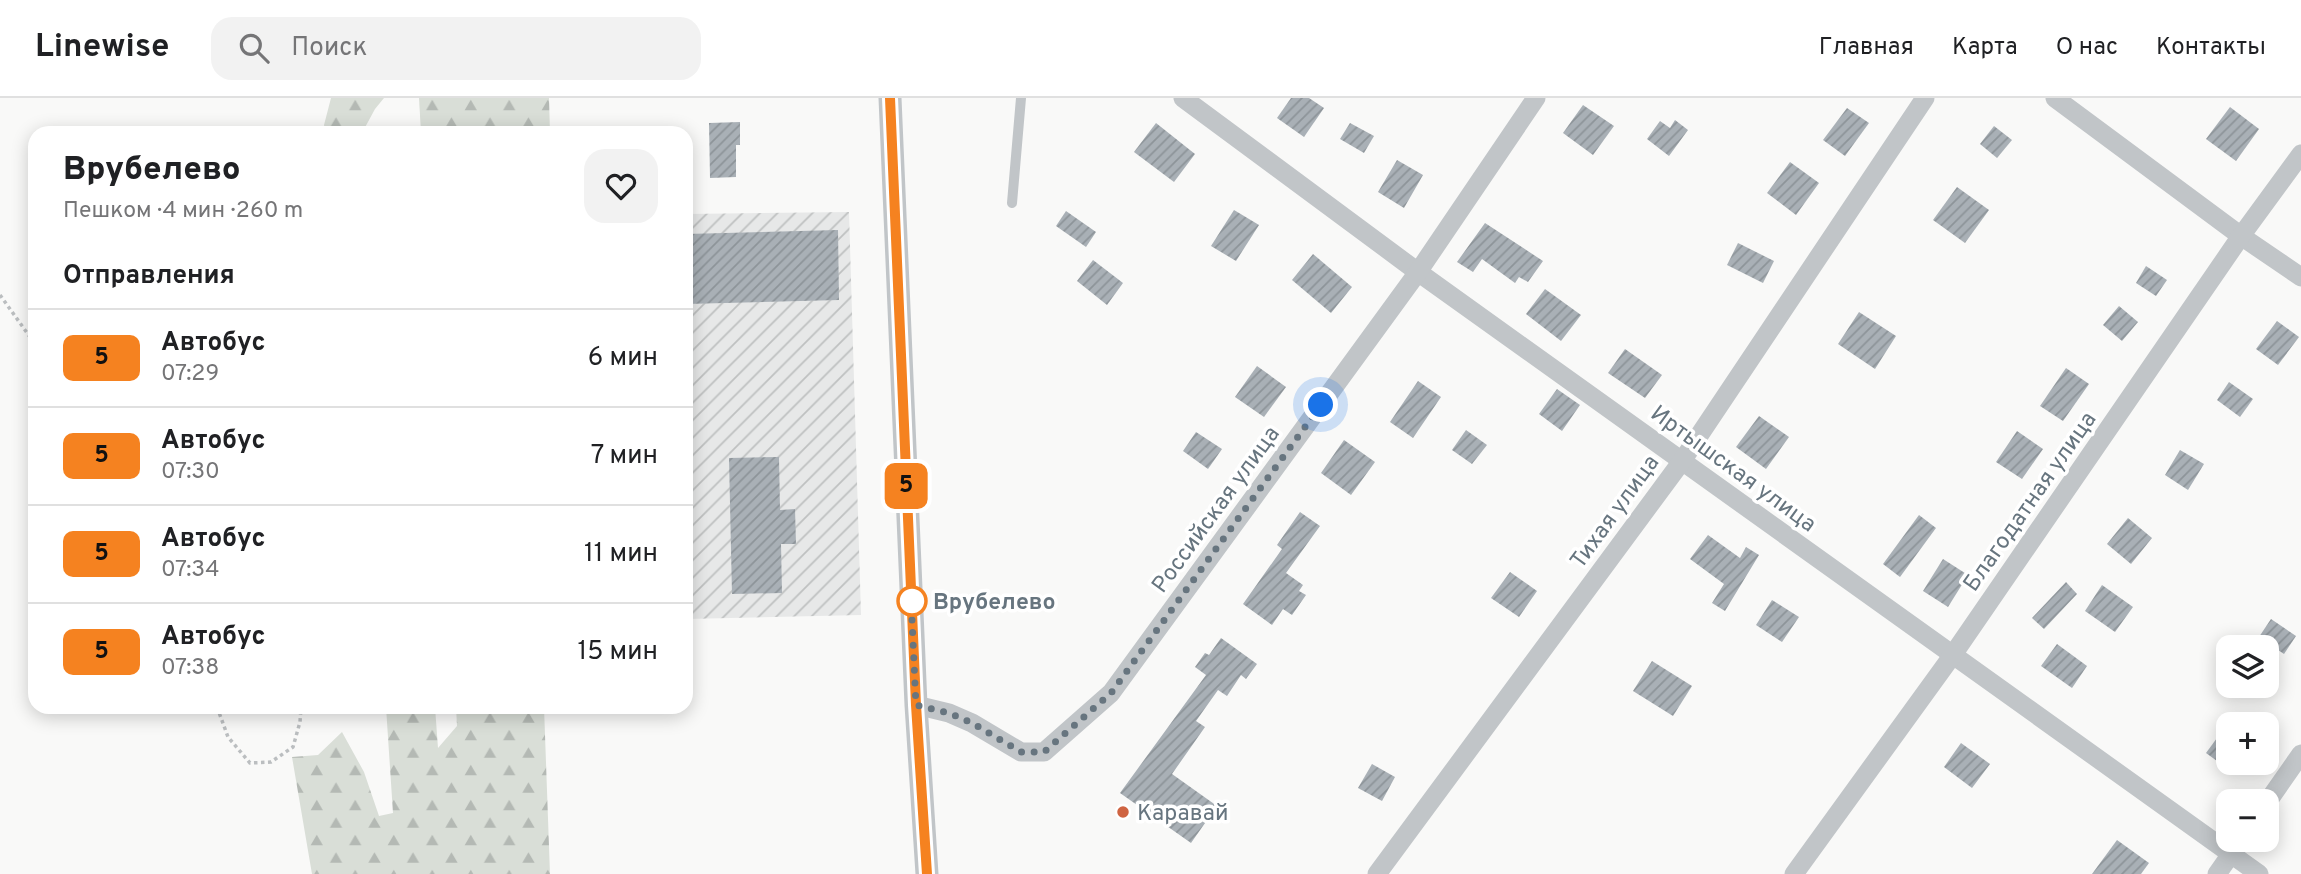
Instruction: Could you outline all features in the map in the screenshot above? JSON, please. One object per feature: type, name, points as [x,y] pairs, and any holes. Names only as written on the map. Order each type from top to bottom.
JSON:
[{"type":"street","points":[[890,98],[916,705],[927,874]]},
{"type":"street","name":"Иртышская улица","points":[[1183,98],[1418,272],[1952,656],[2216,834]]},
{"type":"street","name":"Российская улица","points":[[916,705],[949,713],[972,723],[1021,752],[1044,752],[1111,693],[1418,272],[1536,98]]},
{"type":"street","name":"Тихая улица","points":[[1377,874],[1682,461],[1925,98]]},
{"type":"street","points":[[2055,98],[2241,236],[2301,277]]},
{"type":"street","name":"Благодатная улица","points":[[1794,874],[1952,656],[2241,236],[2301,154]]},
{"type":"street","points":[[2276,789],[2301,754]]},
{"type":"street","points":[[2217,874],[2233,852]]},
{"type":"street","name":"Иртышская улица","points":[[2240,852],[2259,874]]},
{"type":"lane","points":[[1012,204],[1021,98]]},
{"type":"path","points":[[0,295],[28,334]]},
{"type":"path","points":[[220,714],[228,737],[250,763],[271,762],[293,747],[301,714]]},
{"type":"shaded area","points":[[849,212],[861,615],[693,619],[693,214]]},
{"type":"green space","points":[[331,98],[384,98],[366,126],[324,125]]},
{"type":"green space","points":[[419,98],[549,98],[550,126],[421,126]]},
{"type":"green space","points":[[386,714],[436,714],[438,748],[457,726],[456,714],[544,714],[550,874],[312,874],[292,757],[318,755],[342,732],[364,772],[379,816],[393,813]]},
{"type":"building","points":[[1291,98],[1309,98],[1324,108],[1304,137],[1277,118]]},
{"type":"building","points":[[1583,105],[1614,126],[1593,155],[1563,133]]},
{"type":"building","points":[[2230,107],[2259,129],[2236,161],[2206,139]]},
{"type":"building","points":[[1847,108],[1869,123],[1845,156],[1823,140]]},
{"type":"building","points":[[1675,120],[1688,130],[1669,156],[1647,139],[1660,121],[1670,128]]},
{"type":"building","points":[[740,122],[740,145],[736,145],[736,177],[710,178],[709,123]]},
{"type":"building","points":[[1156,123],[1195,154],[1174,182],[1134,152]]},
{"type":"building","points":[[1350,123],[1374,136],[1364,153],[1340,139]]},
{"type":"building","points":[[1994,126],[2012,140],[1997,158],[1980,144]]},
{"type":"building","points":[[1397,160],[1423,175],[1404,208],[1378,192]]},
{"type":"building","points":[[1790,162],[1819,183],[1796,215],[1767,193]]},
{"type":"building","points":[[1957,187],[1989,210],[1965,243],[1933,220]]},
{"type":"building","points":[[1234,210],[1259,225],[1236,261],[1211,246]]},
{"type":"building","points":[[1066,211],[1096,232],[1086,247],[1056,226]]},
{"type":"building","points":[[1485,223],[1543,261],[1528,282],[1519,277],[1515,283],[1482,259],[1473,272],[1457,262]]},
{"type":"building","points":[[838,230],[839,300],[693,304],[693,234]]},
{"type":"building","points":[[1738,243],[1774,261],[1763,283],[1727,265]]},
{"type":"building","points":[[1313,254],[1352,287],[1331,313],[1292,280]]},
{"type":"building","points":[[1093,260],[1123,283],[1107,305],[1077,281]]},
{"type":"building","points":[[2146,266],[2167,280],[2156,296],[2136,283]]},
{"type":"building","points":[[1545,289],[1581,315],[1561,341],[1526,314]]},
{"type":"building","points":[[2119,306],[2138,322],[2122,341],[2103,325]]},
{"type":"building","points":[[1859,312],[1896,336],[1875,369],[1838,344]]},
{"type":"building","points":[[2277,321],[2299,337],[2278,365],[2256,349]]},
{"type":"building","points":[[1625,349],[1662,375],[1645,398],[1608,373]]},
{"type":"building","points":[[1257,366],[1286,387],[1264,417],[1235,397]]},
{"type":"building","points":[[2066,368],[2089,384],[2063,421],[2040,406]]},
{"type":"building","points":[[1418,381],[1441,397],[1413,438],[1390,422]]},
{"type":"building","points":[[2229,382],[2253,399],[2240,417],[2217,400]]},
{"type":"building","points":[[1557,389],[1580,405],[1562,431],[1539,414]]},
{"type":"building","points":[[1759,416],[1789,437],[1766,469],[1736,447]]},
{"type":"building","points":[[1466,430],[1487,445],[1472,464],[1452,450]]},
{"type":"building","points":[[2017,431],[2043,449],[2022,479],[1996,462]]},
{"type":"building","points":[[1196,432],[1222,449],[1208,469],[1183,451]]},
{"type":"building","points":[[1344,440],[1375,462],[1351,495],[1321,473]]},
{"type":"building","points":[[2180,450],[2204,464],[2188,490],[2165,475]]},
{"type":"building","points":[[779,457],[780,510],[795,509],[796,544],[781,544],[782,593],[732,594],[729,458]]},
{"type":"building","points":[[1300,512],[1320,526],[1286,573],[1303,585],[1299,591],[1306,595],[1292,615],[1283,609],[1272,625],[1243,604],[1282,549],[1277,545]]},
{"type":"building","points":[[1919,515],[1936,528],[1900,577],[1883,564]]},
{"type":"building","points":[[2128,518],[2152,538],[2131,564],[2107,544]]},
{"type":"building","points":[[1708,535],[1740,558],[1746,547],[1759,555],[1725,611],[1712,603],[1724,584],[1690,559]]},
{"type":"building","points":[[1943,559],[1968,575],[1948,607],[1923,591]]},
{"type":"building","points":[[1510,572],[1537,591],[1519,617],[1491,598]]},
{"type":"building","points":[[2066,582],[2077,594],[2044,629],[2032,618]]},
{"type":"building","points":[[2102,585],[2133,607],[2115,632],[2085,611]]},
{"type":"building","points":[[1772,600],[1799,617],[1782,642],[1756,625]]},
{"type":"building","points":[[2271,619],[2296,636],[2284,654],[2279,651],[2279,635],[2260,635]]},
{"type":"building","points":[[1221,638],[1257,664],[1246,679],[1241,675],[1227,696],[1218,690],[1196,721],[1205,727],[1172,774],[1217,806],[1191,843],[1120,793],[1206,675],[1195,667],[1205,653],[1209,655]]},
{"type":"building","points":[[2057,644],[2087,666],[2072,688],[2041,666]]},
{"type":"building","points":[[1652,661],[1692,686],[1673,716],[1633,691]]},
{"type":"building","points":[[2216,739],[2216,760],[2206,753]]},
{"type":"building","points":[[1961,743],[1990,764],[1972,788],[1944,767]]},
{"type":"building","points":[[1372,764],[1395,777],[1382,801],[1358,788]]},
{"type":"building","points":[[2117,840],[2149,863],[2141,874],[2092,874]]},
{"type":"bus line","name":"5","points":[[890,98],[916,705],[927,874]]},
{"type":"place","name":"Врубелево","points":[[912,601]]},
{"type":"place","name":"Каравай","points":[[1123,812]]},
{"type":"route","points":[[912,601],[911,598],[916,705],[949,713],[972,723],[1021,752],[1044,752],[1111,693],[1321,405]]}]
